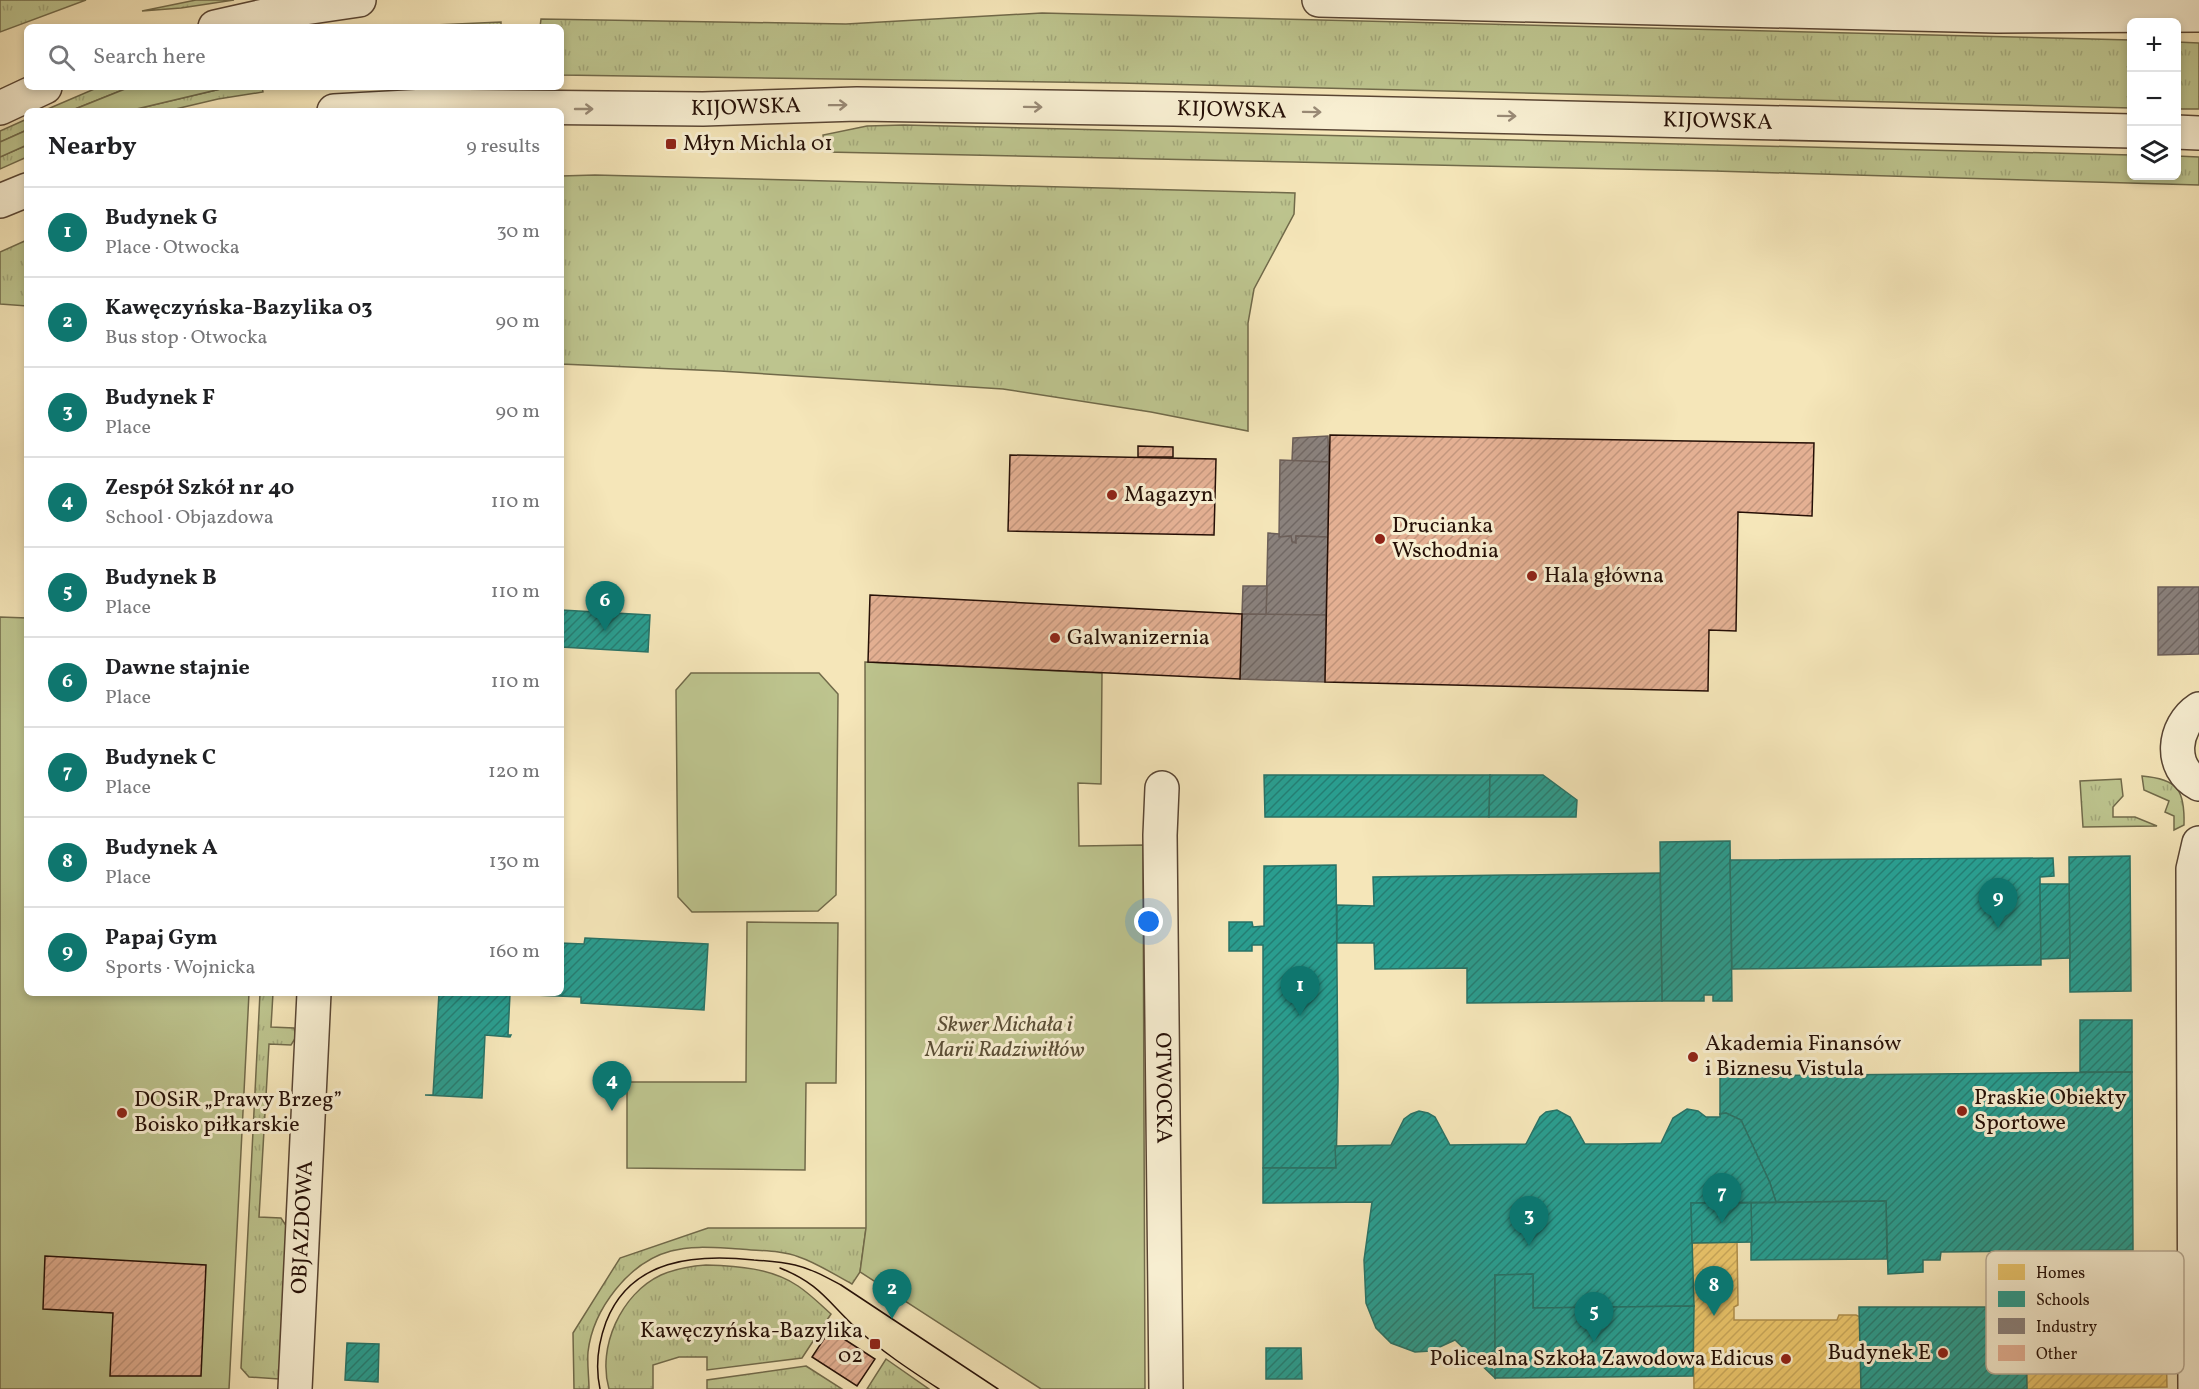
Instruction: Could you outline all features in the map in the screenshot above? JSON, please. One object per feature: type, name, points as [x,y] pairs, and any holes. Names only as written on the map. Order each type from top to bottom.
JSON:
[{"type":"street","points":[[228,24],[291,10],[357,0],[356,24]]},
{"type":"street","points":[[1319,0],[1997,16],[2199,15]]},
{"type":"street","points":[[0,108],[39,90]]},
{"type":"street","name":"KIJOWSKA","points":[[352,104],[692,109],[857,104],[2127,131]]},
{"type":"street","points":[[2181,132],[2199,133]]},
{"type":"street","points":[[0,201],[24,191]]},
{"type":"street","points":[[2199,709],[2191,714],[2178,737],[2176,750],[2182,767],[2199,784]]},
{"type":"street","name":"OTWOCKA","points":[[1162,788],[1160,835],[1166,1389]]},
{"type":"street","points":[[2195,1389],[2193,869],[2199,843]]},
{"type":"street","name":"OBJAZDOWA","points":[[295,1389],[314,996]]},
{"type":"green space","points":[[0,0],[86,0],[0,32]]},
{"type":"green space","points":[[196,0],[234,0],[142,11]]},
{"type":"green space","points":[[1042,13],[2127,40],[2127,108],[1119,83],[564,75],[564,24],[540,24],[541,19],[846,24]]},
{"type":"green space","points":[[501,22],[501,24],[456,24]]},
{"type":"green space","points":[[2181,42],[2199,43],[2199,109],[2181,109]]},
{"type":"green space","points":[[92,90],[122,90],[78,108],[50,108]]},
{"type":"green space","points":[[122,90],[216,90],[141,108],[78,108]]},
{"type":"green space","points":[[216,90],[263,90],[263,92],[180,108],[141,108]]},
{"type":"green space","points":[[24,120],[24,131],[0,142],[0,131]]},
{"type":"green space","points":[[904,125],[2127,155],[2127,180],[2181,180],[2181,156],[2199,157],[2199,185],[1714,171],[826,152],[823,135],[867,126]]},
{"type":"green space","points":[[24,131],[24,146],[0,157],[0,142]]},
{"type":"green space","points":[[24,146],[24,158],[0,169],[0,157]]},
{"type":"green space","points":[[564,176],[1295,193],[1294,214],[1254,289],[1248,323],[1248,431],[1151,412],[1003,389],[720,371],[564,364]]},
{"type":"green space","points":[[24,241],[24,306],[0,304],[0,252]]},
{"type":"green space","name":"DOSiR „Prawy Brzeg” Boisko piłkarskie","points":[[0,617],[24,618],[24,996],[249,996],[229,1389],[0,1389]]},
{"type":"green space","name":"Skwer Michała i Marii Radziwiłłów","points":[[865,662],[1102,673],[1101,784],[1078,783],[1079,846],[1143,845],[1145,1389],[1041,1389],[860,1272],[866,1228]]},
{"type":"green space","points":[[691,673],[819,673],[838,694],[836,895],[818,911],[692,912],[678,897],[676,690]]},
{"type":"green space","points":[[2142,776],[2164,780],[2177,789],[2183,803],[2184,825],[2174,830],[2174,816],[2165,812],[2169,801],[2144,790]]},
{"type":"green space","points":[[2121,779],[2123,796],[2113,807],[2113,817],[2135,817],[2157,826],[2083,827],[2080,781]]},
{"type":"green space","points":[[747,922],[838,923],[836,1083],[806,1083],[805,1170],[627,1168],[627,1082],[746,1082]]},
{"type":"green space","points":[[260,996],[273,996],[271,1027],[294,1028],[296,1037],[291,1045],[269,1044],[259,1217],[281,1218],[287,1227],[279,1379],[249,1377],[241,1368]]},
{"type":"green space","points":[[708,1228],[866,1228],[860,1272],[852,1284],[806,1260],[770,1251],[697,1247],[679,1249],[656,1257],[641,1265],[628,1276],[605,1304],[591,1336],[588,1352],[589,1389],[574,1389],[573,1333],[620,1258]]},
{"type":"green space","points":[[706,1265],[742,1267],[777,1275],[802,1289],[831,1314],[802,1358],[707,1370],[707,1357],[679,1357],[653,1365],[653,1389],[609,1389],[606,1356],[610,1339],[624,1308],[634,1295],[661,1275],[683,1268]]},
{"type":"green space","points":[[886,1359],[929,1389],[867,1389]]},
{"type":"green space","points":[[806,1366],[842,1389],[707,1389],[707,1380]]},
{"type":"building: Homes","points":[[1737,1242],[1738,1305],[1734,1307],[1734,1320],[1837,1320],[1839,1315],[1860,1317],[1861,1389],[1694,1389],[1692,1243]]},
{"type":"building: Homes","points":[[2027,1374],[2167,1374],[2167,1387],[2027,1389]]},
{"type":"building: Schools","points":[[564,610],[650,615],[648,652],[564,647]]},
{"type":"building: Schools","points":[[1264,775],[1490,775],[1489,817],[1265,817]]},
{"type":"building: Schools","points":[[1490,775],[1543,775],[1577,800],[1576,817],[1489,817]]},
{"type":"building: Schools","points":[[1730,841],[1732,1001],[1713,1001],[1713,995],[1704,995],[1704,1001],[1662,1001],[1660,842]]},
{"type":"building: Schools","points":[[2130,856],[2131,991],[2070,992],[2069,857]]},
{"type":"building: Schools","points":[[2053,858],[2054,876],[2040,877],[2041,965],[1732,969],[1730,860]]},
{"type":"building: Schools","points":[[1336,865],[1338,1081],[1336,1168],[1263,1168],[1263,945],[1252,945],[1252,951],[1229,951],[1229,922],[1252,922],[1253,927],[1264,926],[1264,866]]},
{"type":"building: Schools","points":[[1660,873],[1662,1001],[1467,1003],[1467,968],[1375,969],[1374,943],[1337,943],[1337,905],[1374,906],[1373,877]]},
{"type":"building: Schools","points":[[2040,884],[2069,884],[2070,958],[2041,959]]},
{"type":"building: Schools","points":[[585,938],[708,944],[704,1010],[581,1003],[581,997],[557,996],[564,996],[564,943],[584,944]]},
{"type":"building: Schools","points":[[439,996],[510,996],[508,1035],[511,1035],[510,1037],[485,1035],[482,1098],[425,1095],[433,1095]]},
{"type":"building: Schools","points":[[2080,1020],[2132,1020],[2132,1072],[2080,1072]]},
{"type":"building: Schools","points":[[2132,1072],[2133,1250],[1941,1252],[1940,1260],[1923,1260],[1923,1272],[1888,1274],[1886,1201],[1776,1202],[1770,1183],[1741,1120],[1726,1113],[1720,1114],[1720,1076]]},
{"type":"building: Schools","points":[[1687,1109],[1698,1111],[1706,1117],[1720,1117],[1720,1114],[1726,1113],[1741,1120],[1770,1183],[1776,1202],[1691,1203],[1694,1306],[1533,1308],[1533,1274],[1495,1275],[1495,1378],[1455,1340],[1431,1351],[1415,1352],[1391,1343],[1376,1328],[1366,1303],[1364,1260],[1372,1202],[1263,1203],[1263,1168],[1336,1168],[1335,1146],[1391,1145],[1404,1119],[1419,1111],[1435,1117],[1450,1145],[1526,1144],[1540,1117],[1546,1112],[1557,1110],[1570,1117],[1585,1144],[1620,1144],[1661,1143],[1673,1118]]},
{"type":"building: Schools","points":[[1886,1201],[1887,1259],[1751,1260],[1751,1203]]},
{"type":"building: Schools","points":[[1691,1203],[1751,1203],[1752,1242],[1692,1243]]},
{"type":"building: Schools","points":[[1533,1274],[1533,1308],[1694,1306],[1693,1376],[1495,1378],[1495,1275]]},
{"type":"building: Schools","name":"Budynek E","points":[[1859,1307],[1986,1307],[1986,1374],[2027,1374],[2027,1389],[1861,1389]]},
{"type":"building: Schools","points":[[347,1343],[379,1344],[378,1382],[345,1380]]},
{"type":"building: Schools","points":[[1266,1348],[1301,1348],[1302,1379],[1266,1379]]},
{"type":"building: Industry","points":[[1328,436],[1329,462],[1292,461],[1293,438]]},
{"type":"building: Industry","points":[[1280,460],[1329,462],[1328,537],[1296,536],[1296,543],[1292,542],[1291,536],[1279,537]]},
{"type":"building: Industry","points":[[1268,533],[1279,534],[1279,537],[1291,536],[1292,542],[1296,543],[1296,536],[1328,537],[1326,615],[1266,615]]},
{"type":"building: Industry","points":[[1243,586],[1267,586],[1266,615],[1242,614]]},
{"type":"building: Industry","points":[[2158,587],[2199,587],[2199,654],[2158,655]]},
{"type":"building: Industry","points":[[1242,614],[1326,615],[1325,682],[1240,679]]},
{"type":"building: Other","name":"Hala główna","points":[[1330,435],[1814,443],[1812,516],[1738,512],[1736,631],[1709,630],[1708,691],[1325,682]]},
{"type":"building: Other","points":[[1138,446],[1173,447],[1173,457],[1138,457]]},
{"type":"building: Other","name":"Magazyn","points":[[1010,455],[1216,459],[1214,535],[1008,531]]},
{"type":"building: Other","name":"Galwanizernia","points":[[870,595],[1242,614],[1240,679],[868,662]]},
{"type":"building: Other","points":[[45,1256],[206,1265],[201,1376],[110,1376],[113,1313],[43,1309]]},
{"type":"building: Other","points":[[830,1330],[875,1359],[857,1386],[812,1357]]},
{"type":"tram line","points":[[600,1389],[599,1347],[606,1322],[617,1301],[632,1284],[649,1273],[688,1260],[710,1258],[780,1262],[819,1274],[841,1285],[998,1389]]},
{"type":"tram line","points":[[780,1268],[805,1280],[875,1345],[939,1389]]},
{"type":"place","name":"Młyn Michla 01","points":[[671,144]]},
{"type":"place","name":"Magazyn","points":[[1112,495]]},
{"type":"place","name":"Drucianka Wschodnia","points":[[1380,539]]},
{"type":"place","name":"Hala główna","points":[[1532,576]]},
{"type":"place","name":"Dawne stajnie","points":[[605,631]]},
{"type":"place","name":"Galwanizernia","points":[[1055,638]]},
{"type":"place","name":"Papaj Gym","points":[[1998,928]]},
{"type":"place","name":"Budynek G","points":[[1300,1016]]},
{"type":"place","name":"Akademia Finansów i Biznesu Vistula","points":[[1693,1057]]},
{"type":"place","name":"Zespół Szkół nr 40","points":[[612,1111]]},
{"type":"place","name":"Praskie Obiekty Sportowe","points":[[1962,1111]]},
{"type":"place","name":"DOSiR „Prawy Brzeg” Boisko piłkarskie","points":[[122,1113]]},
{"type":"place","name":"Budynek C","points":[[1722,1223]]},
{"type":"place","name":"Budynek F","points":[[1529,1246]]},
{"type":"place","name":"Budynek A","points":[[1714,1316]]},
{"type":"place","name":"Kawęczyńska-Bazylika 03","points":[[892,1319]]},
{"type":"place","name":"Budynek B","points":[[1594,1342]]},
{"type":"place","name":"Kawęczyńska-Bazylika 02","points":[[875,1344]]},
{"type":"place","name":"Budynek E","points":[[1943,1353]]},
{"type":"place","name":"Policealna Szkoła Zawodowa Edicus","points":[[1786,1359]]}]
